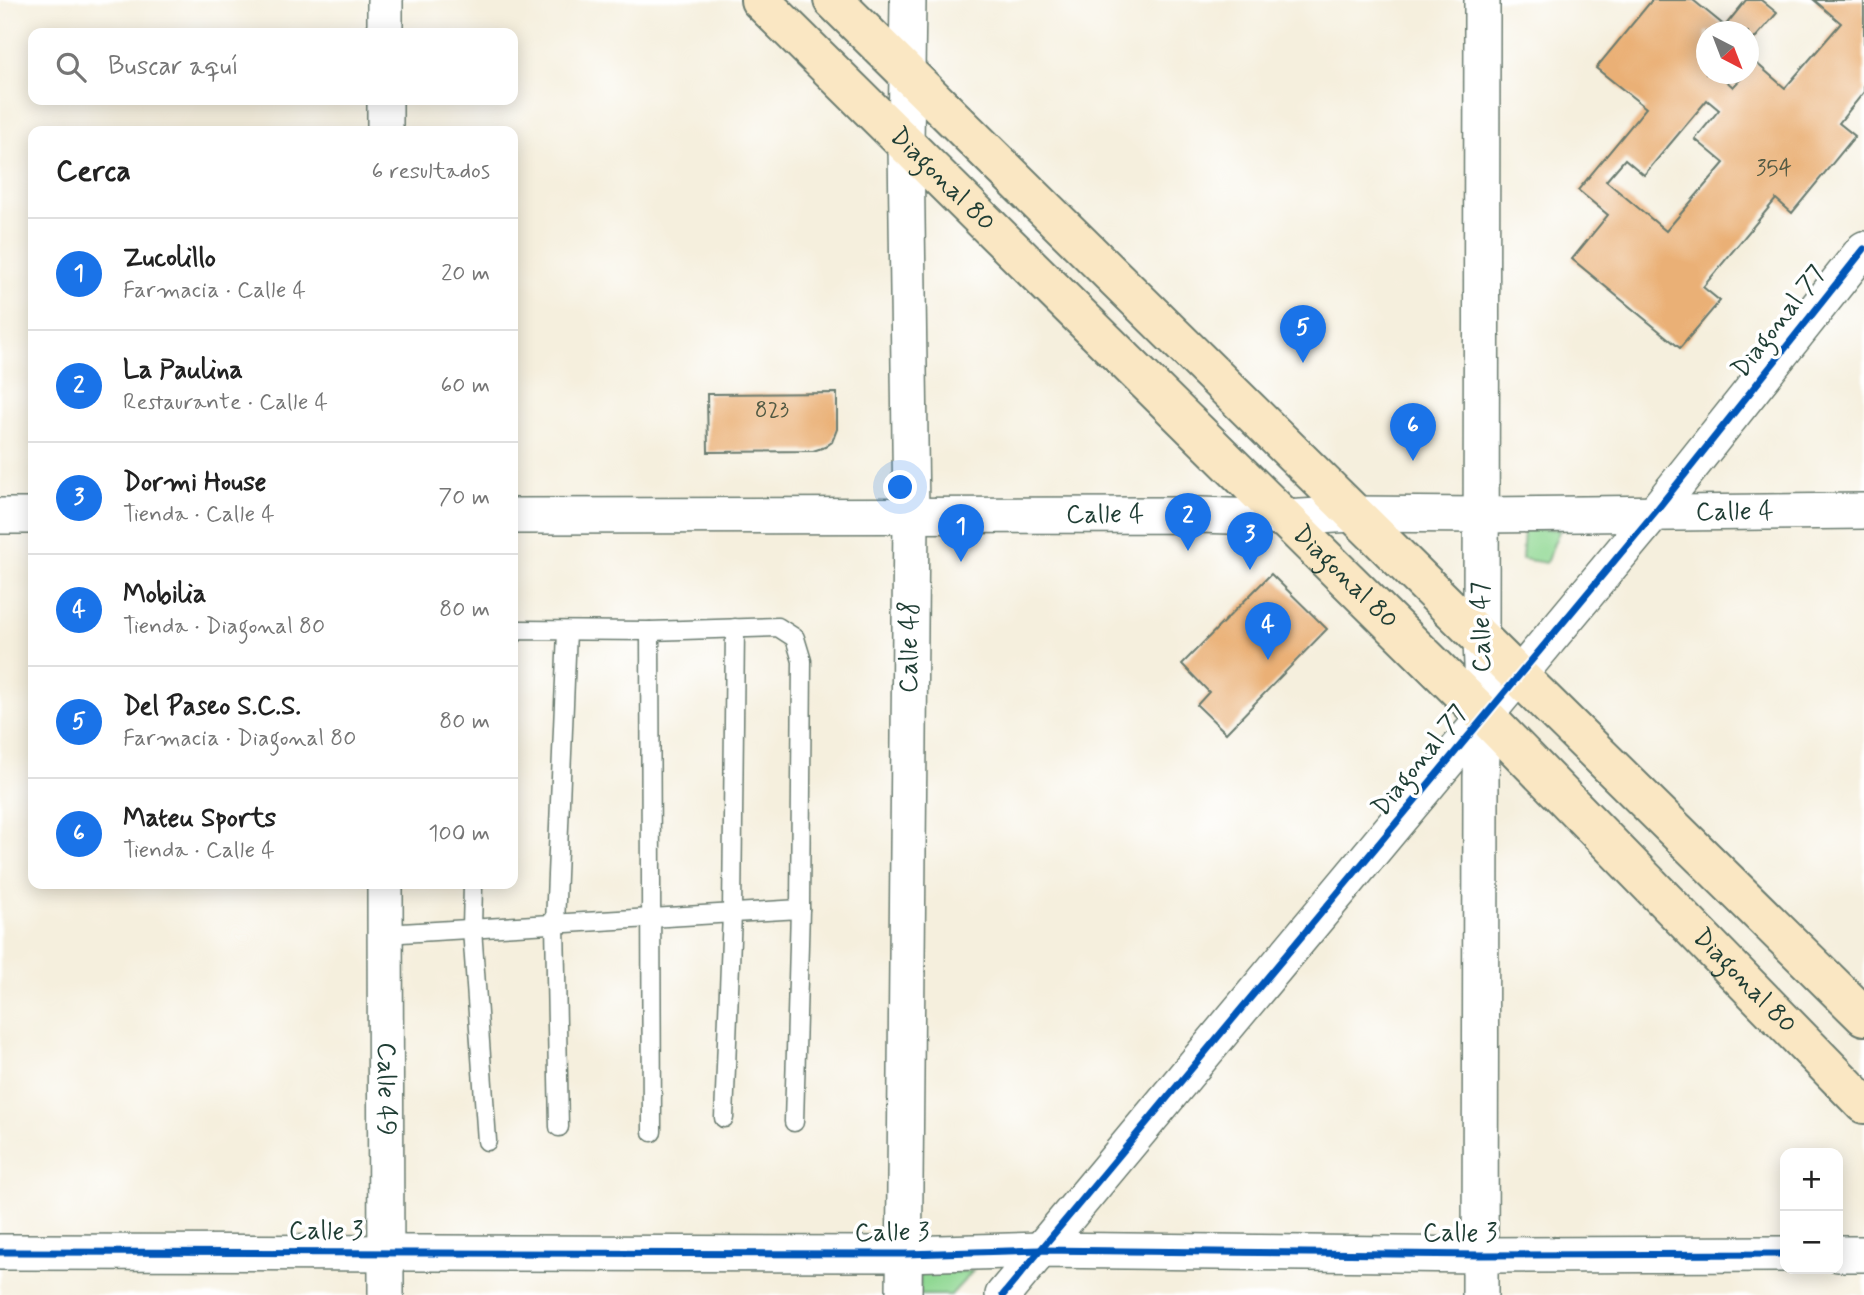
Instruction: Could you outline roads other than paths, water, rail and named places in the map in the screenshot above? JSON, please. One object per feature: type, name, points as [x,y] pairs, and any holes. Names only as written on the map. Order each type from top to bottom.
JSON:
[{"type":"main road","name":"Diagonal 80","points":[[760,0],[1484,715],[1864,1104]]},
{"type":"main road","name":"Diagonal 80","points":[[833,0],[907,76],[1864,1016]]},
{"type":"street","points":[[385,0],[385,28]]},
{"type":"street","name":"Calle 48","points":[[904,1295],[911,515],[906,144],[908,0]]},
{"type":"street","name":"Calle 47","points":[[1480,1295],[1481,777],[1484,715],[1481,640],[1482,0]]},
{"type":"street","points":[[385,105],[385,126]]},
{"type":"street","name":"Diagonal 77","points":[[1003,1295],[1655,512],[1864,249]]},
{"type":"street","name":"Calle 4","points":[[518,516],[1200,515],[1284,518],[1353,514],[1864,511]]},
{"type":"street","points":[[0,516],[28,516]]},
{"type":"street","name":"Calle 49","points":[[385,889],[386,1295]]},
{"type":"street","name":"Calle 3","points":[[0,1252],[905,1254],[1039,1250],[1480,1255],[1780,1254]]},
{"type":"street","points":[[1843,1254],[1864,1254]]},
{"type":"lane","points":[[518,630],[650,631],[778,627],[794,638],[802,661],[800,909],[794,1122]]},
{"type":"lane","points":[[724,1118],[732,913],[735,628]]},
{"type":"lane","points":[[559,1127],[555,924],[567,631]]},
{"type":"lane","points":[[650,631],[652,1132]]},
{"type":"lane","points":[[473,889],[472,929],[487,1142]]},
{"type":"lane","points":[[385,934],[800,909]]},
{"type":"place","name":"Del Paseo S.C.S.","points":[[1303,363]]},
{"type":"place","name":"Mateu Sports","points":[[1413,461]]},
{"type":"place","name":"La Paulina","points":[[1188,551]]},
{"type":"place","name":"Zucolillo","points":[[961,562]]},
{"type":"place","name":"Dormi House","points":[[1250,570]]},
{"type":"place","name":"Mobilia","points":[[1268,660]]}]
